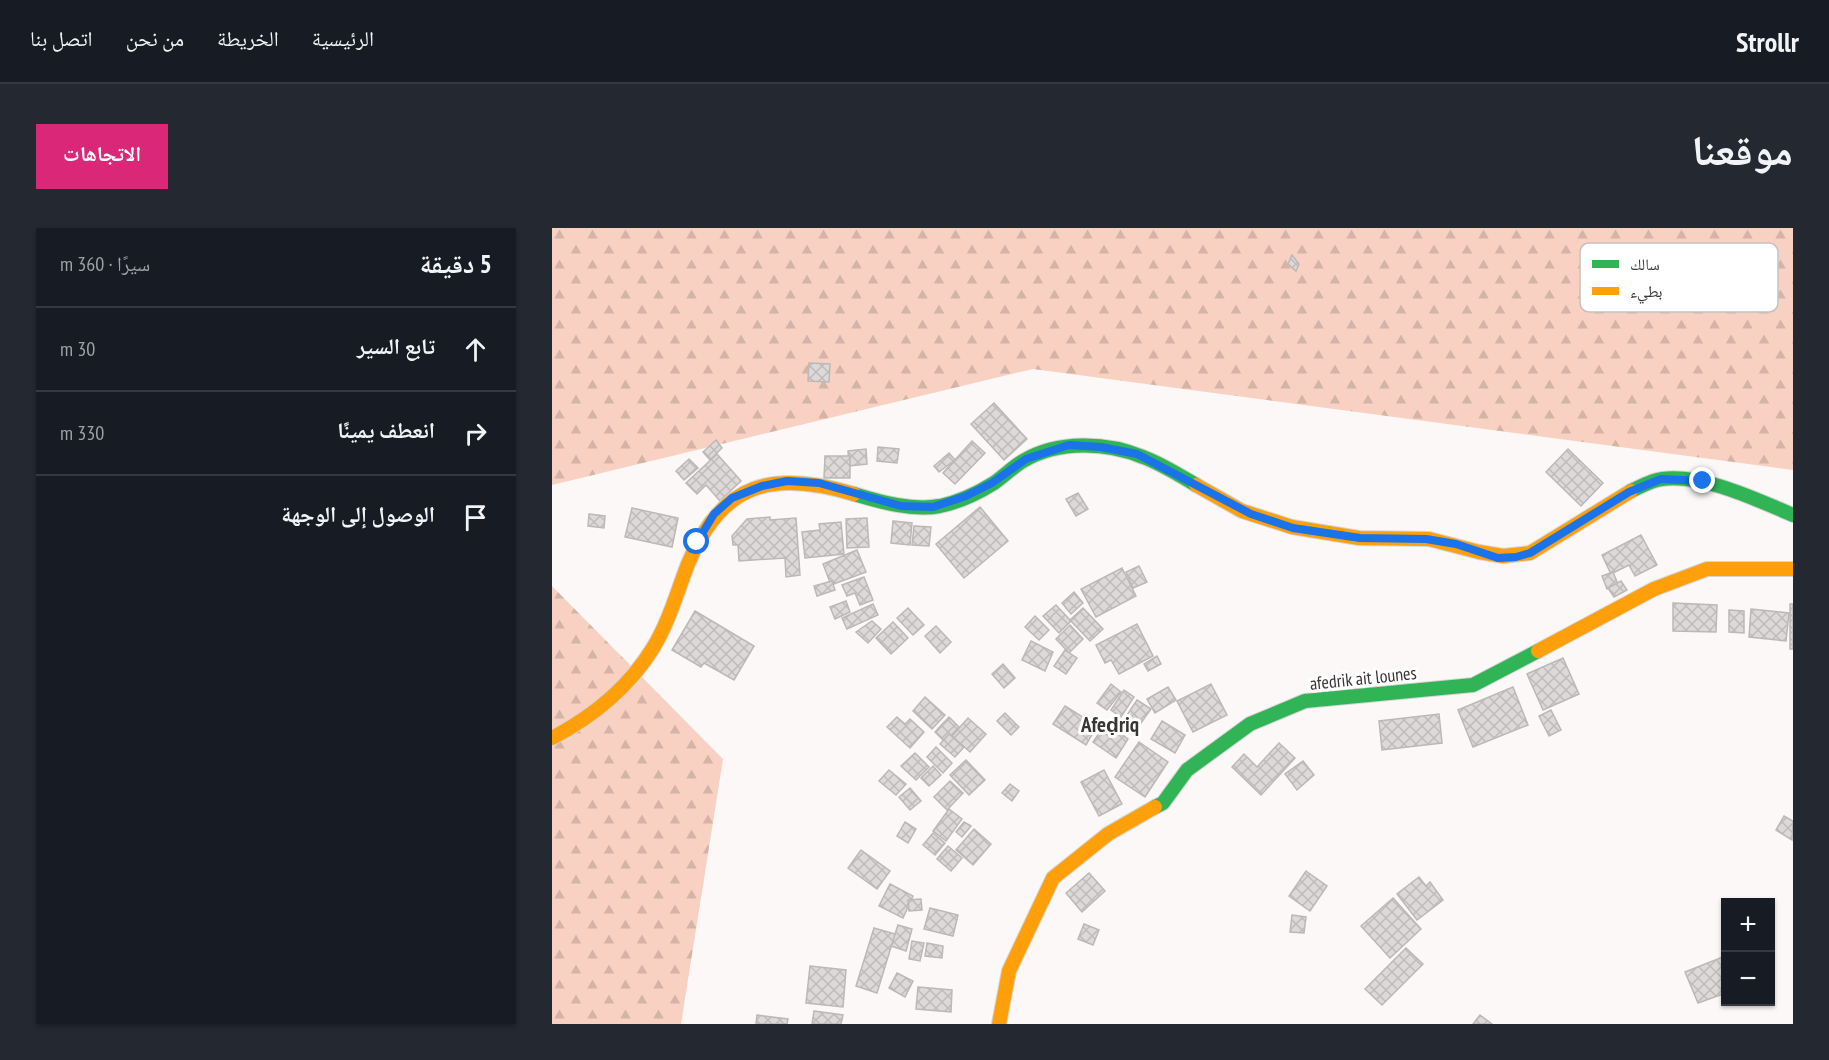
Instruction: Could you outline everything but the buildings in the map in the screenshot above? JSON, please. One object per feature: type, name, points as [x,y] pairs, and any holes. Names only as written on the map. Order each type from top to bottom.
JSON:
[{"type":"main road","points":[[552,738],[596,711],[632,676],[661,635],[697,542],[714,514],[732,498],[762,486],[787,481],[819,483],[901,506],[933,507],[966,496],[992,483],[1026,459],[1048,451],[1069,445],[1101,447],[1137,454],[1251,514],[1293,528],[1360,538],[1426,539],[1456,544],[1498,558],[1530,553],[1629,492],[1661,479],[1703,481],[1793,515]]},
{"type":"main road","name":"afedrik ait lounes","points":[[999,1024],[1009,971],[1053,878],[1107,834],[1163,803],[1187,770],[1250,724],[1305,701],[1473,685],[1654,589],[1707,569],[1793,569]]},
{"type":"green space","points":[[552,228],[1793,228],[1793,470],[1033,369],[552,485]]},
{"type":"green space","points":[[552,586],[723,759],[681,1024],[552,1024]]},
{"type":"traffic: fast","points":[[854,494],[907,507],[940,506],[961,500],[981,490],[994,483],[1019,463],[1037,454],[1051,449],[1083,446],[1114,448],[1129,452],[1157,463],[1196,485]]},
{"type":"traffic: fast","points":[[1631,491],[1658,480],[1678,478],[1695,480],[1729,489],[1793,515]]},
{"type":"traffic: fast","points":[[1155,807],[1163,803],[1187,770],[1250,724],[1305,701],[1473,685],[1538,651]]},
{"type":"traffic: slow","points":[[552,738],[595,711],[633,676],[664,628],[688,564],[702,536],[717,515],[734,499],[754,489],[775,484],[799,483],[854,494]]},
{"type":"traffic: slow","points":[[1196,485],[1242,511],[1292,527],[1359,538],[1429,539],[1503,556],[1530,553],[1631,491]]},
{"type":"traffic: slow","points":[[1538,651],[1654,589],[1707,569],[1793,569]]},
{"type":"traffic: slow","points":[[999,1024],[1009,971],[1053,878],[1108,834],[1155,807]]},
{"type":"district","name":"Afeḍriq","points":[[1110,724]]},
{"type":"route","points":[[697,542],[714,514],[732,498],[762,486],[787,481],[819,483],[901,506],[933,507],[966,496],[992,483],[1026,459],[1069,445],[1101,447],[1137,454],[1251,514],[1293,528],[1360,538],[1426,539],[1456,544],[1498,558],[1530,553],[1629,492],[1661,479],[1703,481]]}]
